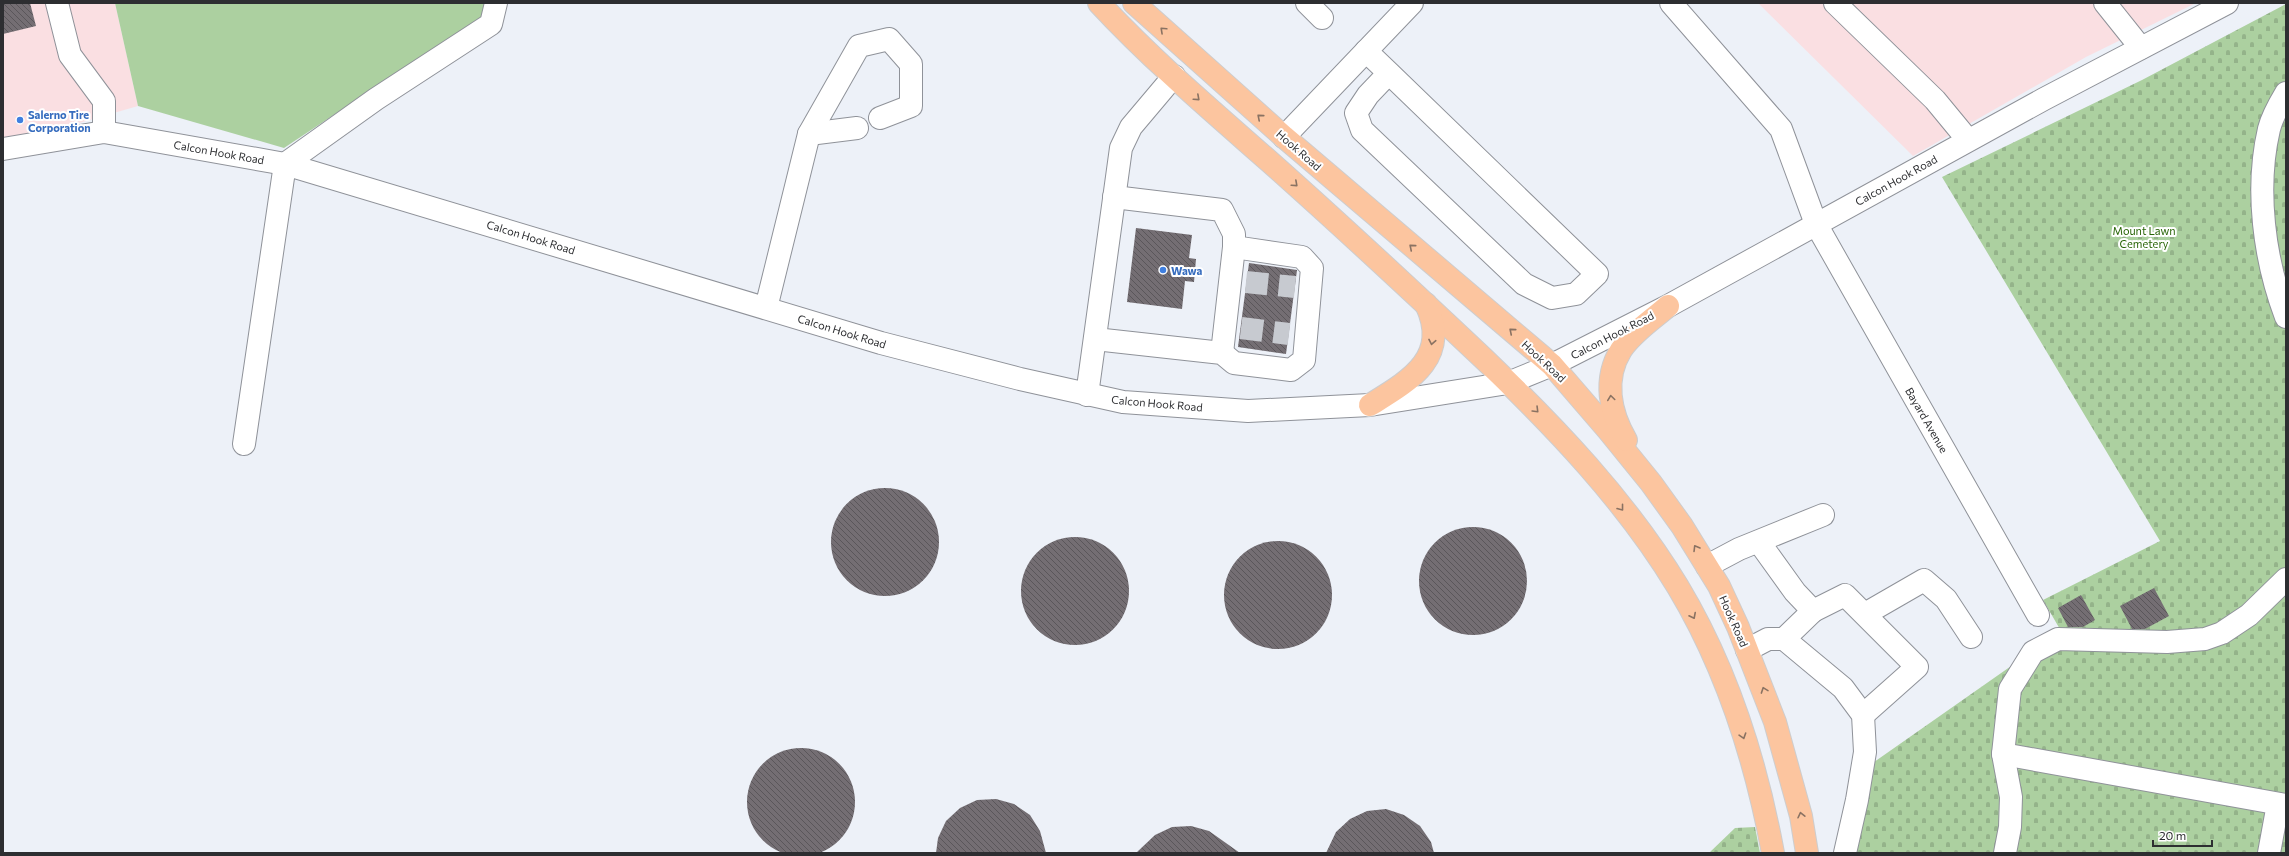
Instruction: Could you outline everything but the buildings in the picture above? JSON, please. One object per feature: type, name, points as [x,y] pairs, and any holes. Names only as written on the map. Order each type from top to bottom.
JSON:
[{"type":"main road","points":[[1099,3],[1174,76],[1426,304],[1508,383],[1585,462],[1646,541],[1678,587],[1707,645],[1736,715],[1764,805],[1773,853]]},
{"type":"main road","name":"Hook Road","points":[[1134,3],[1284,137],[1552,365],[1651,483],[1682,526],[1707,566],[1738,627],[1767,700],[1788,766],[1801,816],[1807,853]]},
{"type":"main road","points":[[1370,405],[1406,383],[1417,373],[1426,360],[1433,335],[1431,315],[1426,304]]},
{"type":"main road","points":[[1651,483],[1623,435],[1614,414],[1610,388],[1612,369],[1622,349],[1668,306]]},
{"type":"street","points":[[57,3],[70,55],[104,101],[104,132]]},
{"type":"street","points":[[244,444],[285,164],[376,99],[490,24],[496,3]]},
{"type":"street","points":[[1307,3],[1322,18]]},
{"type":"street","points":[[1284,137],[1412,3]]},
{"type":"street","name":"Bayard Avenue","points":[[1671,3],[1781,129],[1816,224],[2038,616]]},
{"type":"street","points":[[1835,3],[1935,100],[1968,140]]},
{"type":"street","points":[[2104,3],[2141,48]]},
{"type":"street","name":"Calcon Hook Road","points":[[3,149],[104,132],[285,164],[881,343],[1123,402],[1248,411],[1370,405],[1508,383],[1552,365],[1668,306],[1968,140],[2227,3]]},
{"type":"street","points":[[766,308],[809,134],[858,46],[889,39],[911,64],[911,106],[880,118]]},
{"type":"street","points":[[1366,51],[1389,73],[1598,274],[1576,294],[1552,298],[1524,284],[1362,130],[1356,113],[1368,95],[1389,73]]},
{"type":"street","points":[[1088,394],[1121,148],[1131,127],[1174,76]]},
{"type":"street","points":[[2286,93],[2269,127],[2263,167],[2264,214],[2269,251],[2275,288],[2286,317]]},
{"type":"street","points":[[809,134],[857,128]]},
{"type":"street","points":[[1114,197],[1222,210],[1234,234],[1238,281],[1233,327],[1222,353]]},
{"type":"street","points":[[1095,339],[1222,353],[1234,363],[1290,370],[1304,360],[1297,335],[1302,288],[1312,268],[1302,257],[1234,247]]},
{"type":"street","points":[[1707,566],[1739,549],[1823,515]]},
{"type":"street","points":[[1759,542],[1796,592],[1813,611]]},
{"type":"street","points":[[2005,853],[2010,827],[2011,797],[2003,754],[2010,690],[2033,652],[2058,639],[2167,642],[2205,639],[2222,633],[2249,616],[2286,579]]},
{"type":"street","points":[[1865,614],[1924,580],[1946,599],[1971,637]]},
{"type":"street","points":[[1784,639],[1813,611],[1845,595],[1865,614],[1917,667],[1863,715]]},
{"type":"street","points":[[1747,650],[1768,639],[1784,639],[1843,688],[1863,715],[1865,752],[1857,800],[1845,853]]},
{"type":"street","points":[[2003,754],[2282,805],[2269,853]]},
{"type":"shaded area","points":[[3,3],[115,3],[138,106],[3,145]]},
{"type":"shaded area","points":[[1758,3],[2196,3],[2086,57],[1913,156]]},
{"type":"green space","points":[[115,3],[485,3],[481,17],[284,148],[138,106]]},
{"type":"green space","name":"Mount Lawn Cemetery","points":[[2286,4],[2286,853],[1855,853],[1867,767],[2061,631],[2043,600],[2160,541],[1942,177],[2142,80]]},
{"type":"green space","points":[[1755,827],[1760,853],[1709,853],[1735,828]]},
{"type":"tunnel","points":[[1246,282],[1295,287]]},
{"type":"tunnel","points":[[1241,328],[1289,334]]},
{"type":"place","name":"Salerno Tire Corporation","points":[[20,120]]},
{"type":"place","name":"Wawa","points":[[1163,270]]}]
